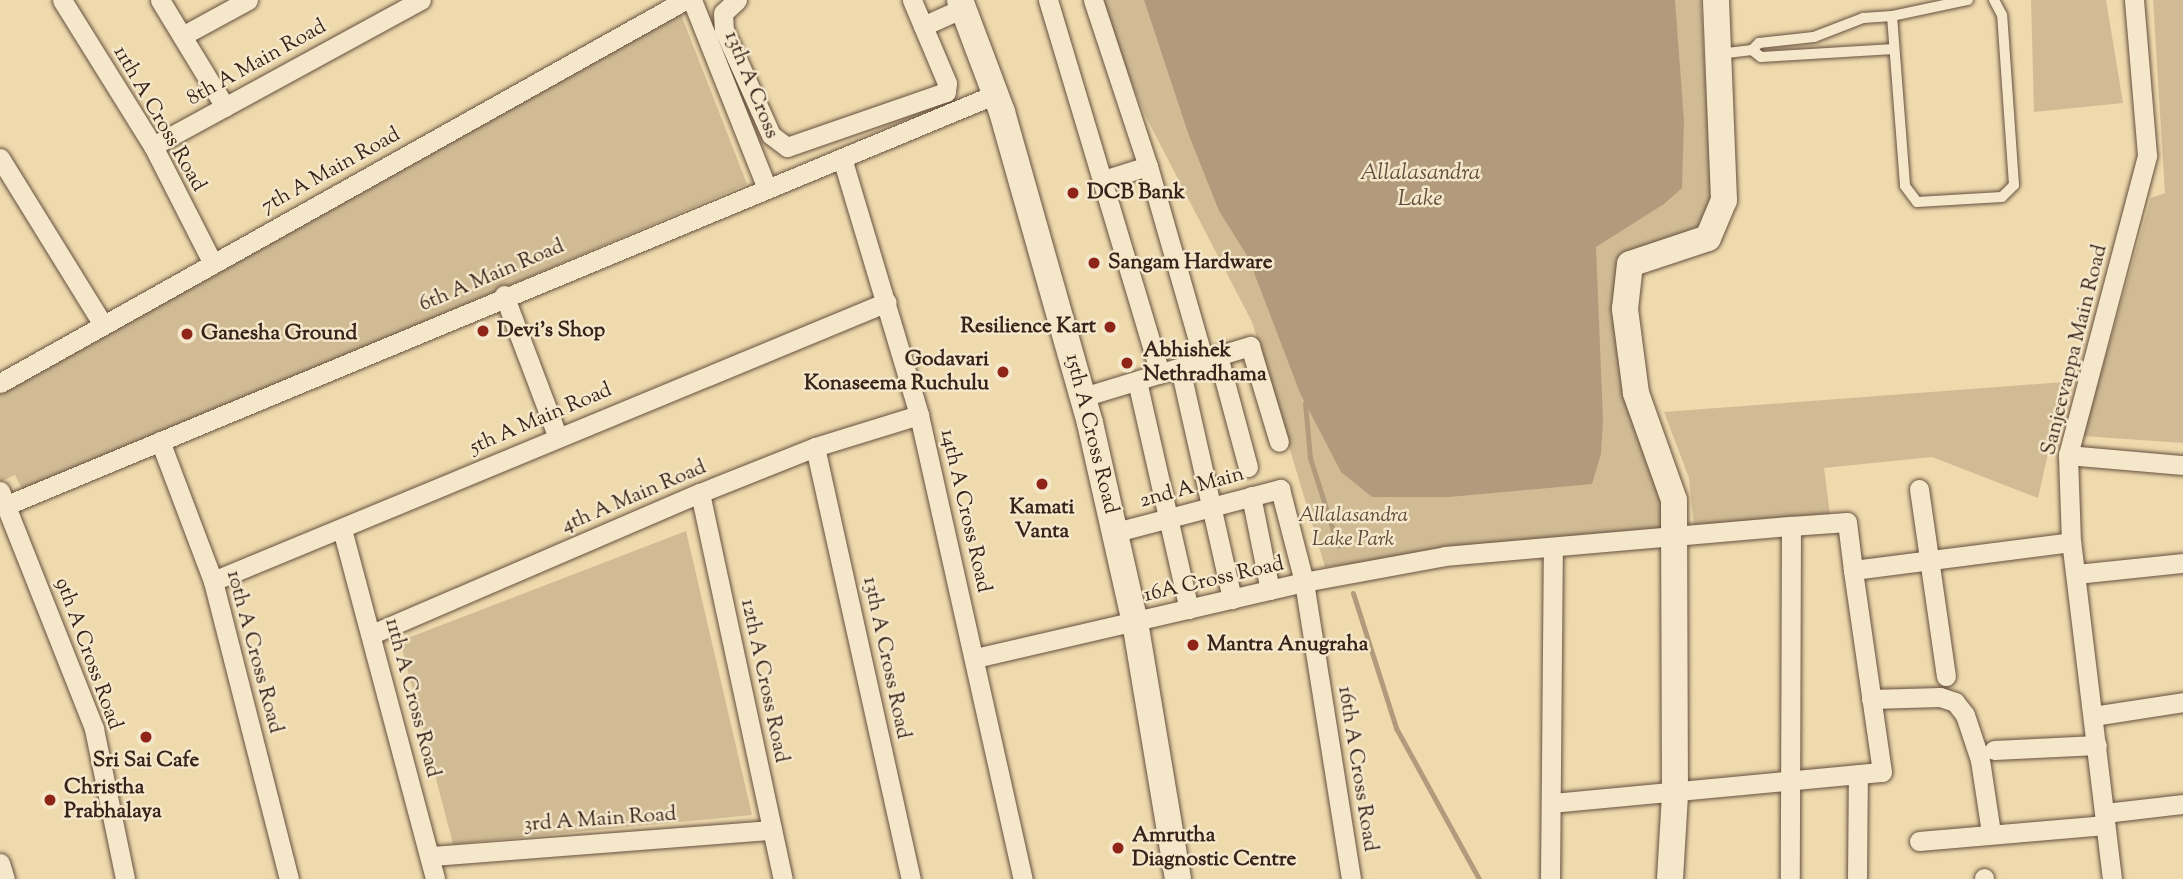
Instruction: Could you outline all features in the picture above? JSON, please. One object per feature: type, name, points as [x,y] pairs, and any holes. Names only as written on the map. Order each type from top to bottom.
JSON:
[{"type":"street","name":"11th A Cross Road","points":[[62,0],[153,146],[213,264]]},
{"type":"street","points":[[160,0],[225,107]]},
{"type":"street","points":[[182,36],[248,0]]},
{"type":"street","name":"8th A Main Road","points":[[153,146],[421,0]]},
{"type":"street","name":"7th A Main Road","points":[[0,383],[685,0]]},
{"type":"street","name":"13th A Cross","points":[[692,0],[767,188]]},
{"type":"street","points":[[737,0],[727,5],[723,21],[771,135],[787,147],[946,92],[947,83],[912,0]]},
{"type":"street","points":[[1048,0],[1160,374]]},
{"type":"street","points":[[1093,0],[1248,467]]},
{"type":"street","points":[[1670,879],[1675,794],[1674,500],[1636,393],[1625,309],[1630,264],[1708,238],[1724,200],[1716,0]]},
{"type":"street","name":"Sanjeevappa Main Road","points":[[2112,879],[2071,541],[2068,455],[2147,155],[2134,0]]},
{"type":"street","points":[[923,26],[962,4]]},
{"type":"street","name":"15th A Cross Road","points":[[962,4],[996,94],[1083,397],[1122,585],[1135,622],[1178,879]]},
{"type":"street","name":"6th A Main Road","points":[[4,498],[160,441],[504,295],[996,94]]},
{"type":"street","points":[[0,158],[103,325]]},
{"type":"street","name":"14th A Cross Road","points":[[842,158],[919,415],[1023,879]]},
{"type":"street","points":[[1103,180],[1148,166]]},
{"type":"street","points":[[504,295],[557,435]]},
{"type":"street","name":"5th A Main Road","points":[[213,581],[342,529],[557,435],[887,302]]},
{"type":"street","points":[[1083,397],[1250,346],[1279,442]]},
{"type":"street","points":[[1180,368],[1232,599]]},
{"type":"street","points":[[1137,381],[1189,609]]},
{"type":"street","name":"4th A Main Road","points":[[372,634],[700,493],[815,447],[919,415]]},
{"type":"street","name":"10th A Cross Road","points":[[160,441],[213,581],[289,879]]},
{"type":"street","name":"13th A Cross Road","points":[[815,447],[911,879]]},
{"type":"street","points":[[2068,455],[2183,465]]},
{"type":"street","name":"2nd A Main","points":[[1110,524],[1168,518],[1280,489]]},
{"type":"street","name":"16th A Cross Road","points":[[1280,489],[1304,582],[1351,879]]},
{"type":"street","points":[[1919,489],[1932,558],[1946,676]]},
{"type":"street","name":"12th A Cross Road","points":[[700,493],[783,879]]},
{"type":"street","points":[[1251,496],[1270,590]]},
{"type":"street","name":"9th A Cross Road","points":[[4,498],[94,729],[125,879]]},
{"type":"street","name":"16A Cross Road","points":[[1135,622],[1304,582],[1445,556],[1553,549],[1791,526],[1847,522],[1853,570]]},
{"type":"street","points":[[1790,879],[1791,526]]},
{"type":"street","name":"11th A Cross Road","points":[[342,529],[432,856],[435,879]]},
{"type":"street","points":[[1552,803],[1675,794],[1882,772],[1853,570],[2071,541]]},
{"type":"street","points":[[1550,879],[1553,549]]},
{"type":"street","points":[[2076,574],[2183,563]]},
{"type":"street","points":[[975,658],[1135,622]]},
{"type":"street","points":[[1871,699],[1940,697],[1955,702],[1965,715],[1980,760],[1991,833]]},
{"type":"street","points":[[2093,716],[2183,702]]},
{"type":"street","points":[[1994,750],[2096,745]]},
{"type":"street","points":[[1857,879],[1858,774]]},
{"type":"street","points":[[1919,841],[2105,819],[2183,804]]},
{"type":"street","name":"3rd A Main Road","points":[[432,856],[772,830]]},
{"type":"street","points":[[0,863],[5,879]]},
{"type":"lane","points":[[1719,54],[1752,50],[1759,43],[1814,37],[1863,18],[1892,16],[1968,0]]},
{"type":"lane","points":[[1892,16],[1905,187],[1910,198],[1930,203],[2001,197],[2014,184],[2002,15],[1994,0]]},
{"type":"lane","points":[[1752,50],[1761,57],[1894,49]]},
{"type":"lane","points":[[721,72],[740,64]]},
{"type":"lane","points":[[732,100],[752,92]]},
{"type":"green space","name":"Allalasandra Lake","points":[[1097,0],[1701,0],[1712,198],[1703,230],[1619,259],[1663,495],[1664,528],[1325,567],[1252,322],[1146,117]]},
{"type":"green space","points":[[2031,0],[2106,0],[2123,103],[2034,112]]},
{"type":"green space","points":[[2153,0],[2183,0],[2183,443],[2083,436],[2151,198],[2165,193]]},
{"type":"green space","points":[[680,12],[747,184],[24,493],[15,475],[0,482],[0,389]]},
{"type":"green space","points":[[2064,382],[2038,498],[1932,457],[1824,468],[1830,514],[1694,527],[1689,478],[1664,412]]},
{"type":"green space","points":[[686,531],[752,815],[453,844],[400,641]]},
{"type":"water","name":"Allalasandra Lake","points":[[1144,0],[1675,0],[1684,121],[1682,188],[1664,204],[1596,247],[1603,420],[1601,454],[1592,484],[1449,497],[1372,497],[1341,472],[1300,393],[1248,257],[1219,211],[1188,133]]},
{"type":"waterway","points":[[1305,403],[1310,458],[1338,546]]},
{"type":"waterway","points":[[1353,593],[1396,728],[1479,879]]},
{"type":"place","name":"DCB Bank","points":[[1073,193]]},
{"type":"place","name":"Sangam Hardware","points":[[1094,263]]},
{"type":"place","name":"Resilience Kart","points":[[1110,327]]},
{"type":"place","name":"Devi's Shop","points":[[483,331]]},
{"type":"place","name":"Ganesha Ground","points":[[187,334]]},
{"type":"place","name":"Abhishek Nethradhama","points":[[1127,363]]},
{"type":"place","name":"Godavari Konaseema Ruchulu","points":[[1003,372]]},
{"type":"place","name":"Kamati Vanta","points":[[1042,484]]},
{"type":"place","name":"Mantra Anugraha","points":[[1193,645]]},
{"type":"place","name":"Sri Sai Cafe","points":[[146,737]]},
{"type":"place","name":"Christha Prabhalaya","points":[[50,800]]},
{"type":"place","name":"Amrutha Diagnostic Centre","points":[[1118,848]]},
{"type":"park label","name":"Allalasandra Lake Park","points":[[1353,528]]}]
